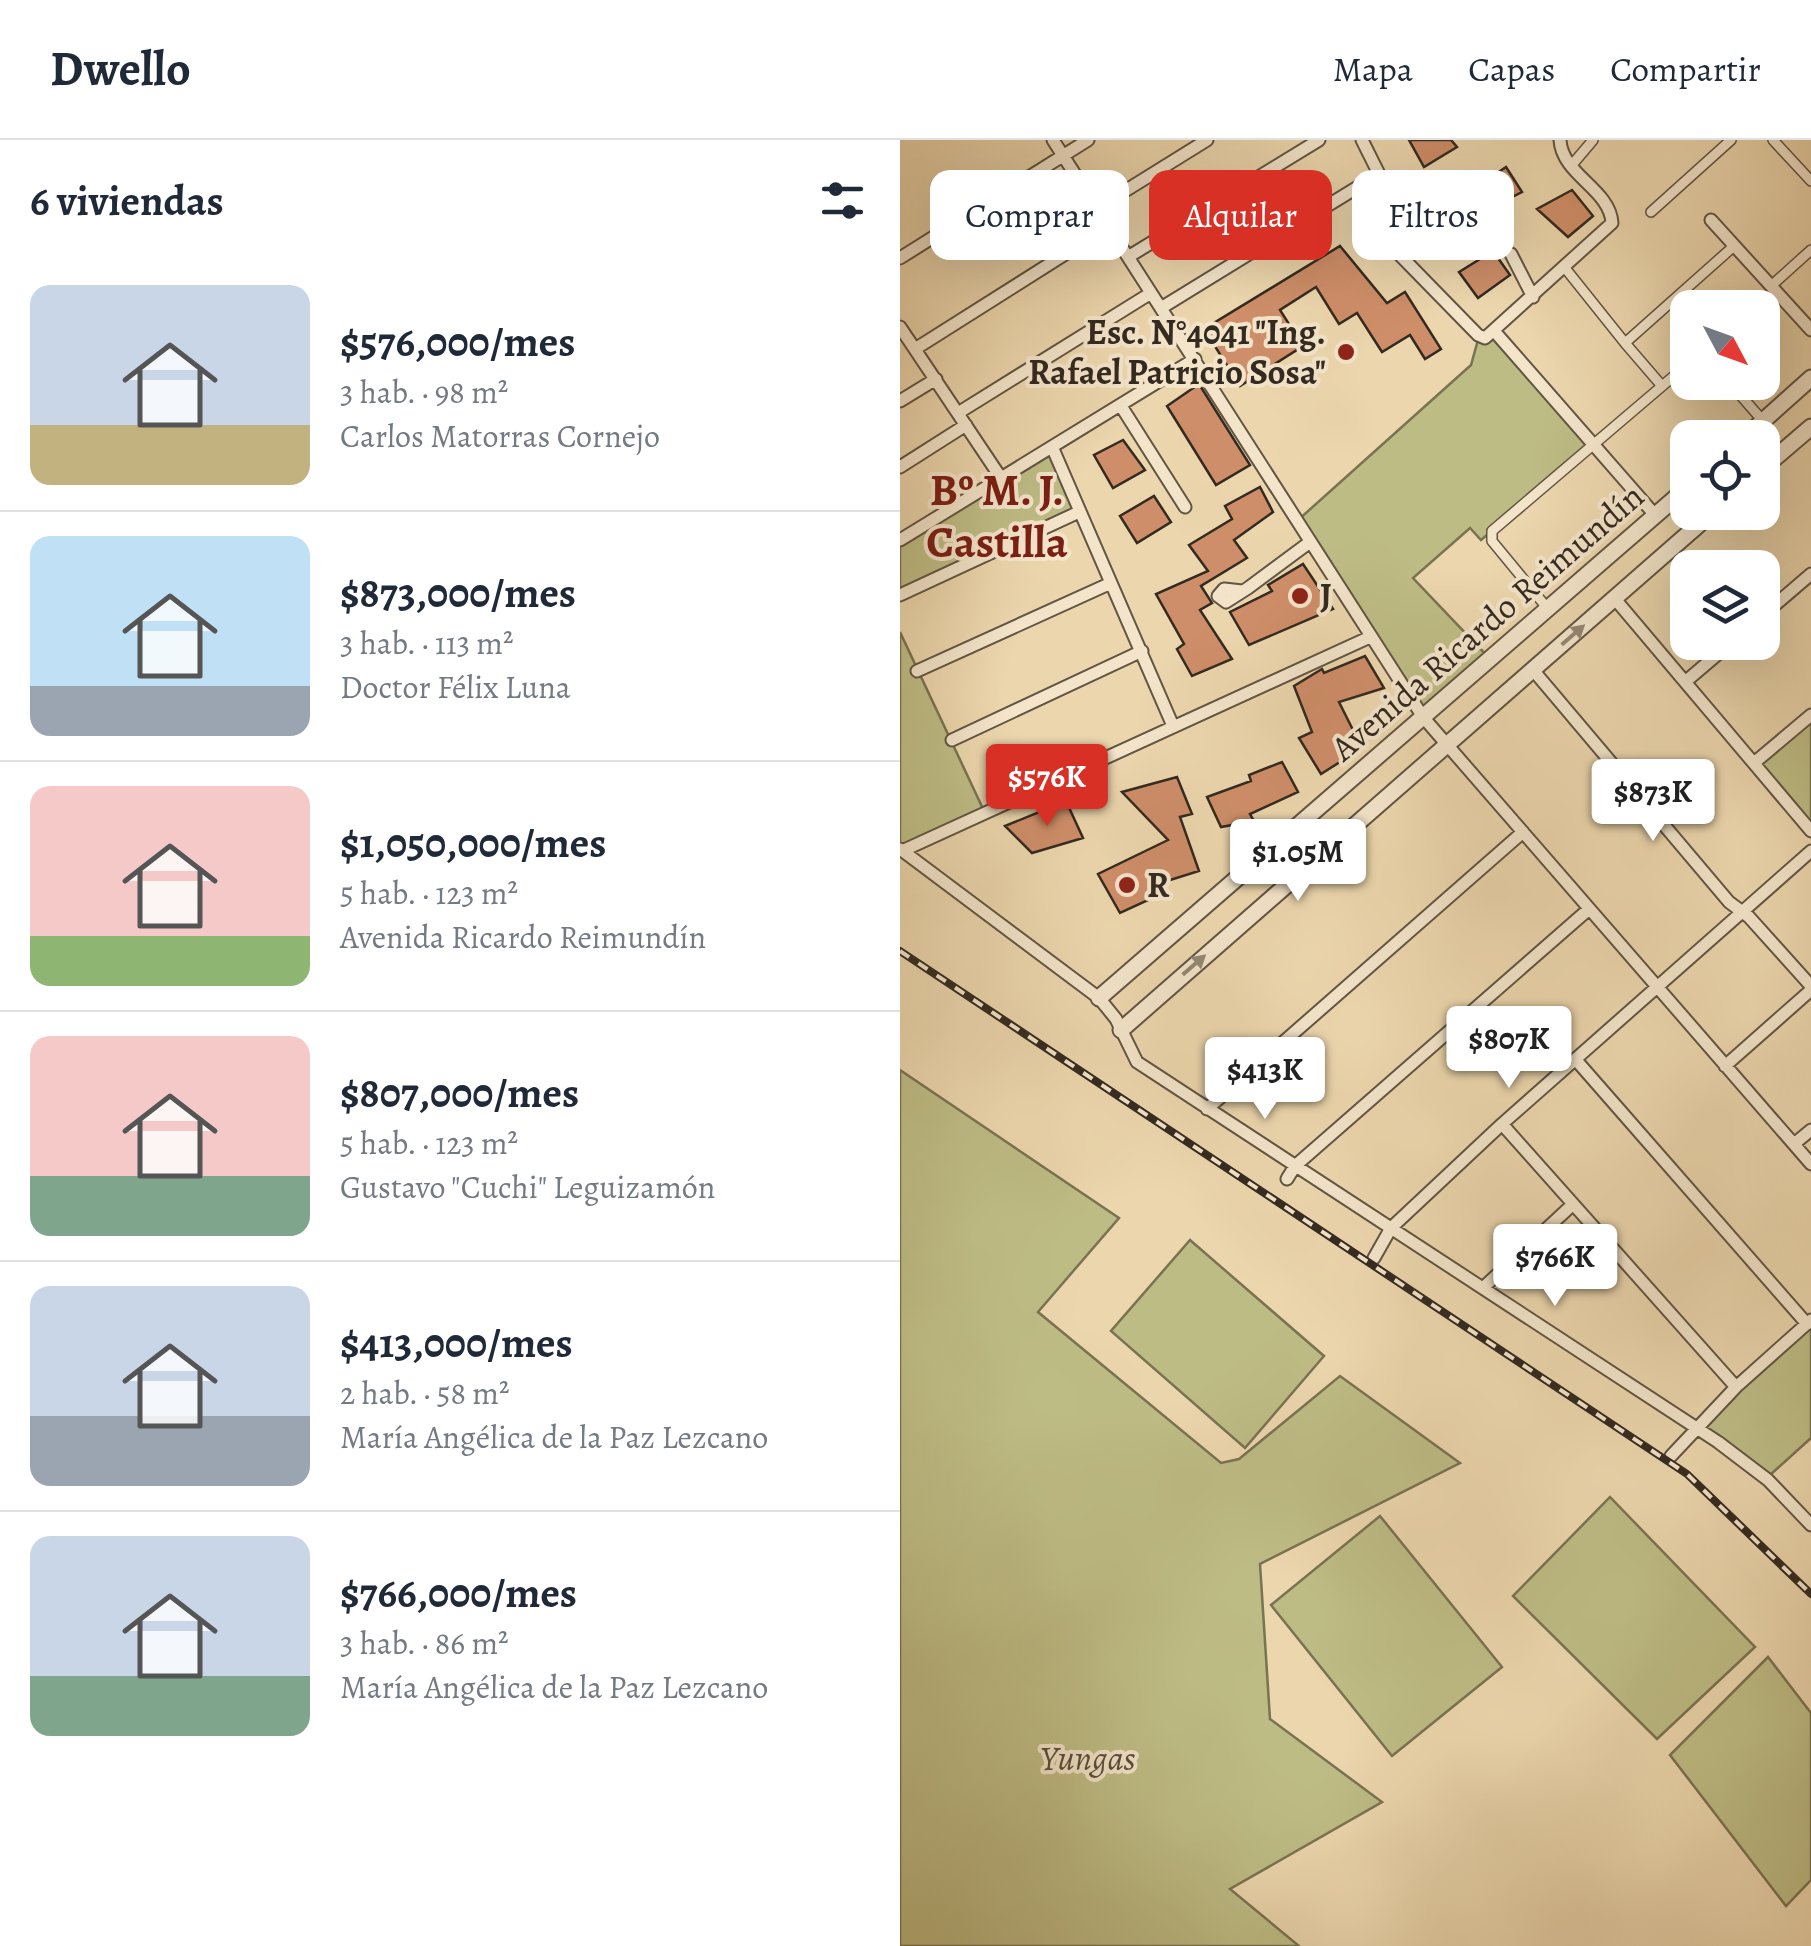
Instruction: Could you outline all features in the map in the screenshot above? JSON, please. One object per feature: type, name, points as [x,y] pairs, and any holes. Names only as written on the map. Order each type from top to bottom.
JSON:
[{"type":"street","points":[[1054,140],[1072,170]]},
{"type":"street","points":[[900,258],[1088,140]]},
{"type":"street","points":[[1129,188],[1207,140]]},
{"type":"street","points":[[1129,257],[1319,140]]},
{"type":"street","points":[[1406,260],[1478,335],[1486,338],[1495,332],[1612,223],[1608,208],[1563,158],[1560,140]]},
{"type":"street","points":[[1570,166],[1593,140]]},
{"type":"street","points":[[1651,212],[1731,140]]},
{"type":"street","points":[[1773,140],[1811,181]]},
{"type":"street","points":[[1364,141],[1377,170]]},
{"type":"street","points":[[1161,308],[1352,191]]},
{"type":"street","points":[[1711,220],[1811,330]]},
{"type":"street","points":[[1624,343],[1734,246]]},
{"type":"street","points":[[1771,286],[1811,250]]},
{"type":"street","points":[[916,349],[1057,260]]},
{"type":"street","points":[[1129,260],[1423,717],[1811,1164]]},
{"type":"street","points":[[1514,260],[1533,297]]},
{"type":"street","points":[[1566,268],[1662,386]]},
{"type":"street","points":[[958,413],[1151,293]]},
{"type":"street","points":[[901,331],[1000,478]]},
{"type":"street","points":[[1495,332],[1655,514]]},
{"type":"street","points":[[900,540],[1194,359]]},
{"type":"street","points":[[1764,420],[1811,378]]},
{"type":"street","points":[[1548,609],[1492,541],[1492,531],[1670,379]]},
{"type":"street","points":[[900,402],[936,380]]},
{"type":"street","points":[[1745,400],[1762,420]]},
{"type":"street","points":[[1121,406],[1185,508]]},
{"type":"street","points":[[900,468],[966,425]]},
{"type":"street","points":[[1780,454],[1811,427]]},
{"type":"street","points":[[1053,449],[1173,726]]},
{"type":"street","name":"Avenida Ricardo Reimundín","points":[[1098,998],[1670,501]]},
{"type":"street","points":[[900,595],[1079,512]]},
{"type":"street","name":"Avenida Ricardo Reimundín","points":[[1121,1030],[1694,530]]},
{"type":"street","points":[[1242,592],[1310,542]]},
{"type":"street","points":[[1780,601],[1811,574]]},
{"type":"street","points":[[917,671],[1111,583]]},
{"type":"street","points":[[1615,599],[1811,831]]},
{"type":"street","points":[[1370,636],[901,850],[1098,998],[1137,1062],[1696,1427],[1768,1480],[1811,1525]]},
{"type":"street","points":[[952,740],[1142,651]]},
{"type":"street","points":[[1685,682],[1711,660]]},
{"type":"street","points":[[1533,670],[1811,988],[1725,1066]]},
{"type":"street","points":[[1754,764],[1811,715]]},
{"type":"street","points":[[1208,1109],[1523,832]]},
{"type":"street","points":[[1374,1258],[1391,1228],[1502,1124],[1811,851]]},
{"type":"street","points":[[1287,1179],[1295,1166],[1589,908]]},
{"type":"street","points":[[1576,1060],[1809,1322],[1736,1387],[1671,1456]]},
{"type":"street","points":[[1502,1124],[1736,1387]]},
{"type":"street","points":[[1794,1144],[1811,1130]]},
{"type":"street","points":[[1485,1286],[1571,1206]]},
{"type":"green space","points":[[1495,332],[1592,446],[1481,540],[1470,528],[1413,578],[1490,659],[1423,717],[1297,521],[1471,365],[1478,340]]},
{"type":"green space","points":[[1053,449],[1079,512],[900,595],[900,540]]},
{"type":"green space","points":[[900,632],[985,813],[900,849]]},
{"type":"green space","points":[[1811,715],[1811,831],[1754,764]]},
{"type":"green space","name":"Yungas","points":[[900,1070],[1119,1218],[1038,1312],[1221,1463],[1239,1459],[1340,1376],[1460,1463],[1260,1564],[1270,1719],[1382,1802],[1230,1889],[1299,1946],[900,1946]]},
{"type":"green space","points":[[1190,1240],[1324,1356],[1245,1448],[1111,1331]]},
{"type":"green space","points":[[1811,1325],[1811,1438],[1769,1476],[1702,1425]]},
{"type":"green space","points":[[1610,1497],[1755,1647],[1657,1739],[1513,1596]]},
{"type":"green space","points":[[1380,1516],[1502,1667],[1392,1756],[1271,1605]]},
{"type":"green space","points":[[1768,1657],[1811,1713],[1811,1880],[1786,1906],[1670,1755]]},
{"type":"building","points":[[1409,140],[1451,140],[1457,147],[1424,167]]},
{"type":"building","points":[[1514,180],[1522,192],[1514,196]]},
{"type":"building","points":[[1572,190],[1593,216],[1568,237],[1537,209]]},
{"type":"building","points":[[1340,246],[1387,303],[1405,292],[1441,349],[1425,359],[1410,335],[1382,352],[1357,313],[1339,324],[1316,287],[1280,310],[1303,346],[1240,386],[1204,329],[1317,260],[1332,260],[1332,251]]},
{"type":"building","points":[[1478,260],[1499,260],[1510,275],[1478,298],[1459,272]]},
{"type":"building","points":[[1199,384],[1250,465],[1216,485],[1167,406]]},
{"type":"building","points":[[1123,440],[1145,470],[1113,488],[1094,455]]},
{"type":"building","points":[[1260,487],[1273,512],[1234,540],[1247,558],[1201,586],[1212,603],[1200,610],[1232,659],[1192,676],[1177,649],[1184,644],[1156,594],[1208,571],[1189,545],[1232,519],[1225,506]]},
{"type":"building","points":[[1154,496],[1171,522],[1137,543],[1120,516]]},
{"type":"building","points":[[1303,564],[1333,609],[1249,645],[1230,612],[1272,591],[1268,585]]},
{"type":"building","points":[[1365,656],[1384,688],[1339,702],[1362,748],[1321,774],[1299,738],[1312,732],[1294,686],[1322,669],[1324,673]]},
{"type":"building","points":[[1282,762],[1298,792],[1250,814],[1254,821],[1221,827],[1207,797],[1251,781],[1249,775]]},
{"type":"building","points":[[1177,777],[1192,814],[1180,817],[1199,871],[1151,886],[1157,896],[1120,913],[1098,874],[1168,840],[1122,792]]},
{"type":"building","points":[[1066,801],[1083,838],[1032,853],[1005,826]]},
{"type":"railway","points":[[900,951],[1687,1474],[1811,1594]]},
{"type":"place","name":"Esc. N°4041 \"Ing. Rafael Patricio Sosa\"","points":[[1346,352]]},
{"type":"place","name":"J","points":[[1300,596]]},
{"type":"place","name":"R","points":[[1127,885]]},
{"type":"district","name":"Bº M. J. Castilla","points":[[997,515]]}]
